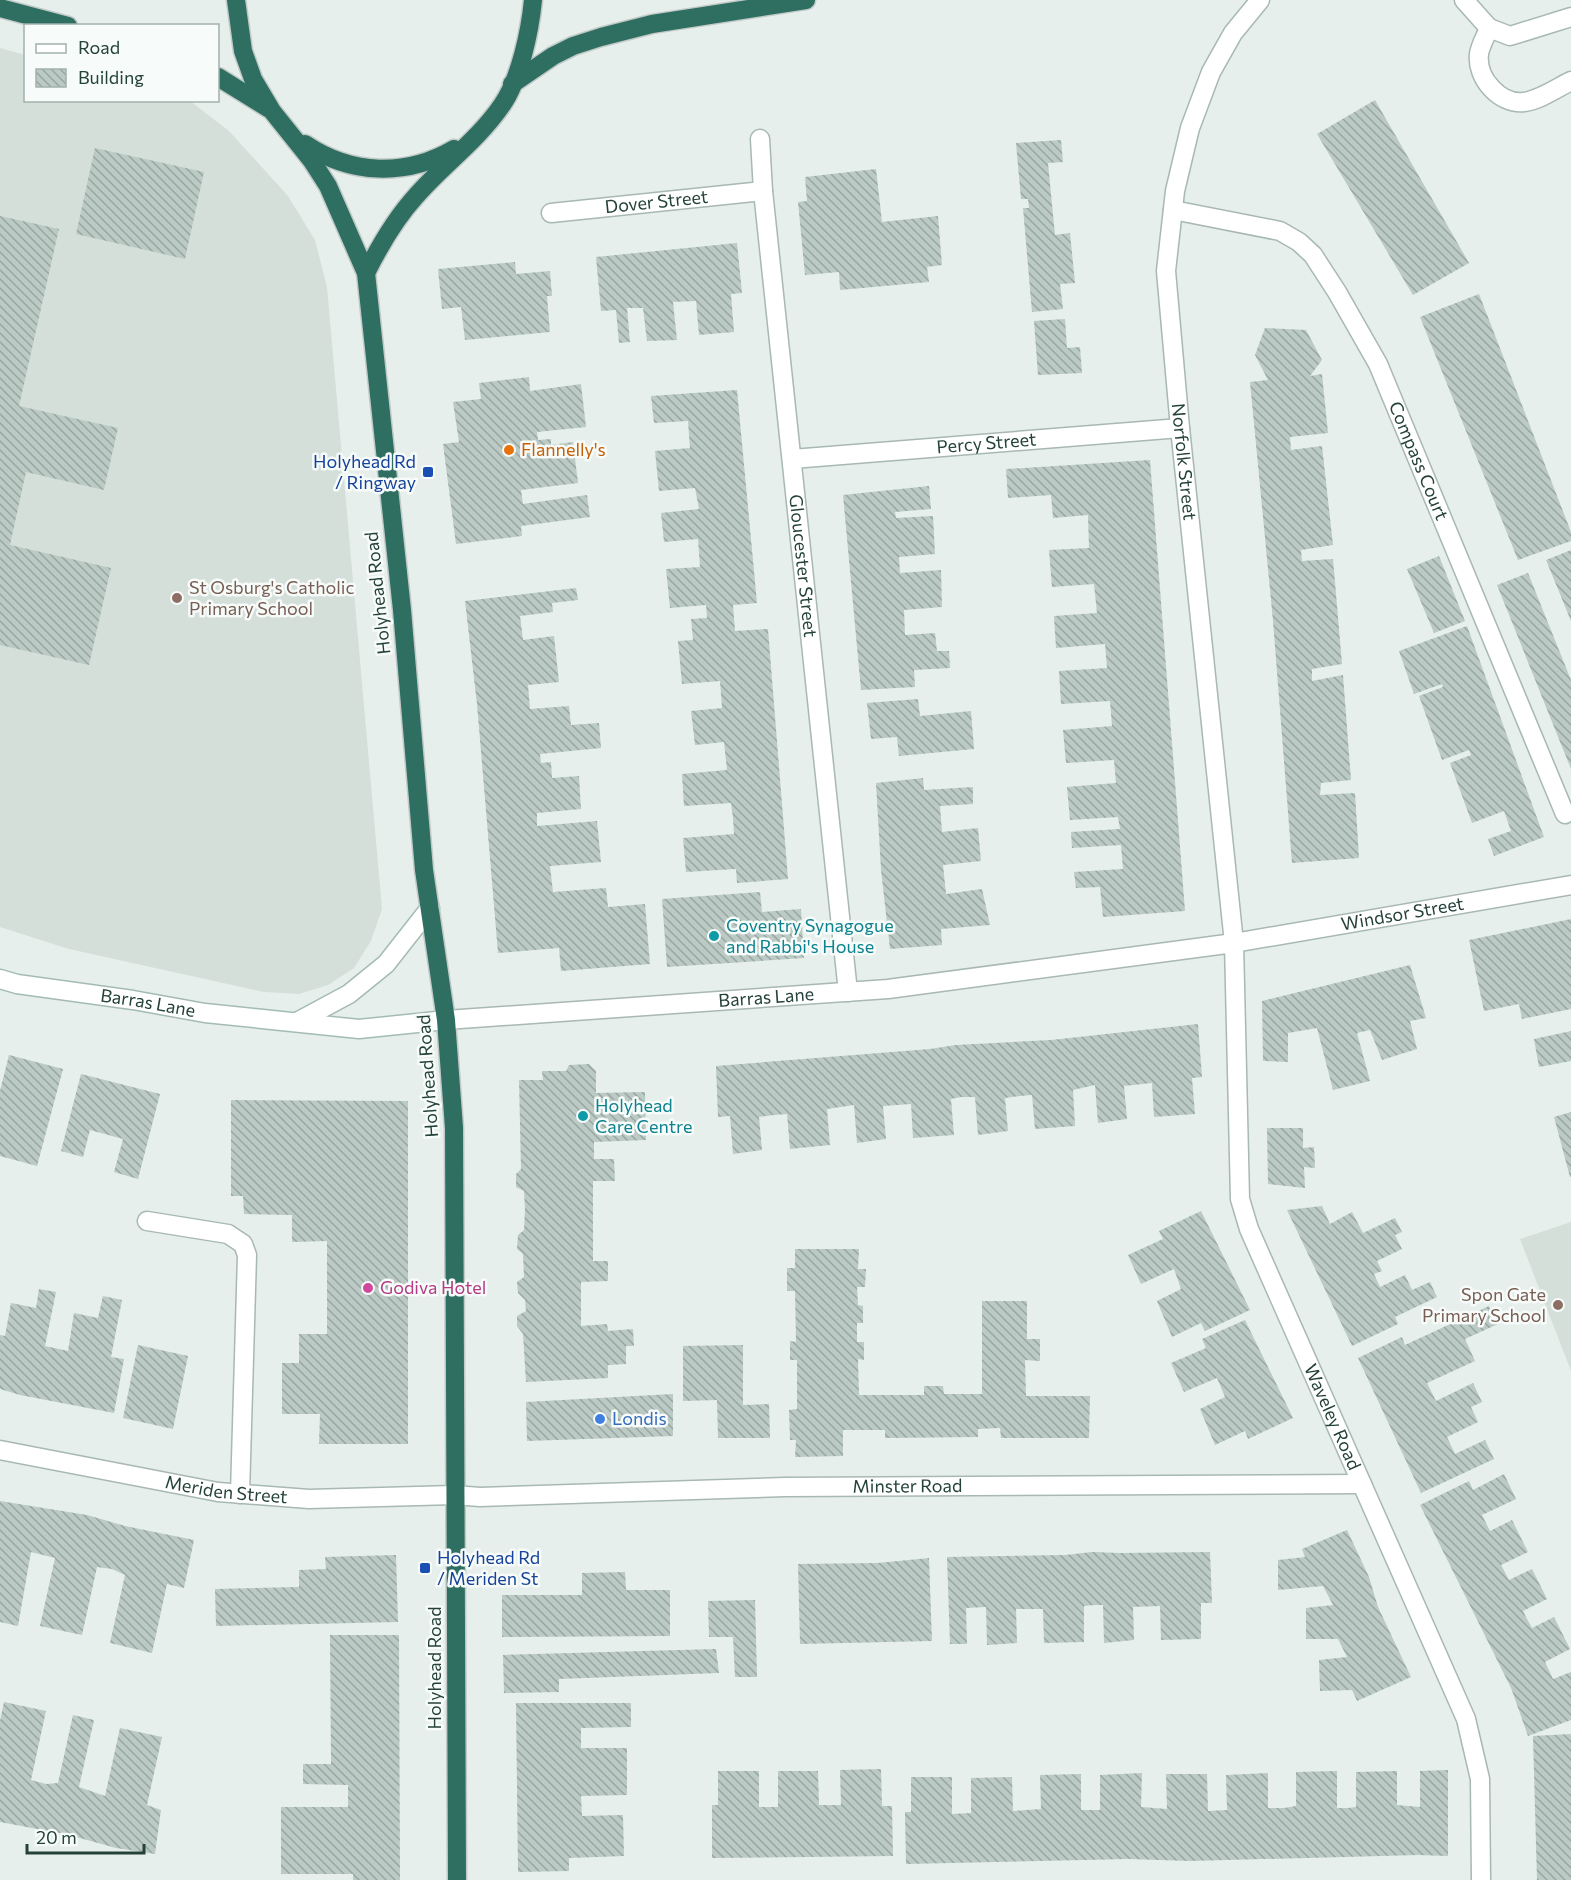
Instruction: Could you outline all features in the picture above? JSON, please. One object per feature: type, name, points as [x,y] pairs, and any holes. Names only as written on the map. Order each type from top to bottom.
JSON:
[{"type":"highway","points":[[236,0],[243,51],[253,79],[272,111],[293,136],[323,156],[350,166],[383,168],[414,165],[441,157],[472,140]]},
{"type":"highway","points":[[366,273],[398,217],[416,195],[472,140],[502,105],[512,84],[526,40],[533,0]]},
{"type":"highway","points":[[512,84],[553,56],[573,46],[601,37],[652,24],[806,0]]},
{"type":"highway","points":[[0,8],[60,24]]},
{"type":"highway","points":[[219,78],[272,111]]},
{"type":"highway","name":"Holyhead Road","points":[[293,136],[328,186],[366,273],[402,610],[424,870],[446,1020],[454,1128],[457,1880]]},
{"type":"street","name":"Norfolk Street","points":[[1234,943],[1180,428],[1166,271],[1175,191],[1190,128],[1211,72],[1233,33],[1260,0]]},
{"type":"street","points":[[1464,0],[1489,28],[1509,36],[1571,17]]},
{"type":"street","points":[[1489,28],[1479,54],[1481,75],[1497,93],[1509,100],[1525,102],[1571,81]]},
{"type":"street","name":"Gloucester Street","points":[[760,139],[848,992]]},
{"type":"street","name":"Dover Street","points":[[551,213],[764,192]]},
{"type":"street","name":"Compass Court","points":[[1173,210],[1280,231],[1299,242],[1313,255],[1331,282],[1378,364],[1565,814]]},
{"type":"street","name":"Percy Street","points":[[792,459],[1180,428]]},
{"type":"street","name":"Windsor Street","points":[[1234,943],[1571,885]]},
{"type":"street","points":[[297,1022],[349,994],[386,963],[429,908]]},
{"type":"street","name":"Barras Lane","points":[[0,979],[17,984],[133,1000],[205,1013],[359,1029],[446,1020],[848,992],[1234,943]]},
{"type":"street","name":"Waveley Road","points":[[1234,943],[1240,1198],[1249,1229],[1466,1719],[1480,1779],[1481,1880]]},
{"type":"street","points":[[147,1221],[228,1234],[243,1244],[247,1255],[240,1494]]},
{"type":"street","name":"Meriden Street","points":[[0,1450],[218,1492],[309,1499],[454,1495]]},
{"type":"street","name":"Minster Road","points":[[454,1495],[480,1497],[797,1486],[1362,1484]]},
{"type":"shaded area","name":"St Osburg's Catholic Primary School","points":[[0,48],[24,55],[24,102],[191,102],[229,131],[288,196],[315,240],[327,287],[382,909],[371,941],[354,968],[328,985],[299,994],[264,992],[69,949],[0,927]]},
{"type":"shaded area","name":"Spon Gate Primary School","points":[[1571,1222],[1571,1371],[1520,1239]]},
{"type":"building","points":[[1375,100],[1469,263],[1413,295],[1317,134]]},
{"type":"building","points":[[1061,140],[1063,162],[1048,163],[1055,235],[1070,233],[1075,283],[1060,284],[1063,309],[1032,312],[1023,208],[1029,208],[1028,199],[1021,199],[1016,143]]},
{"type":"building","points":[[95,148],[204,172],[185,259],[76,234]]},
{"type":"building","points":[[876,169],[882,222],[938,216],[942,265],[927,267],[929,282],[840,290],[839,272],[805,275],[798,202],[807,201],[805,177]]},
{"type":"building","points":[[0,216],[59,229],[19,406],[118,428],[104,490],[26,472],[10,545],[111,568],[89,665],[0,645]]},
{"type":"building","points":[[737,243],[742,293],[731,294],[734,332],[699,335],[696,301],[673,302],[677,340],[647,341],[643,308],[627,308],[630,342],[619,343],[616,310],[601,311],[596,257]]},
{"type":"building","points":[[515,262],[516,274],[550,271],[552,296],[547,296],[550,332],[465,340],[461,307],[442,309],[438,269]]},
{"type":"building","points":[[1479,294],[1571,532],[1571,541],[1518,560],[1420,317]]},
{"type":"building","points":[[1065,319],[1067,348],[1080,347],[1082,373],[1038,375],[1034,321]]},
{"type":"building","points":[[1265,328],[1306,330],[1322,360],[1310,376],[1322,374],[1328,433],[1290,437],[1291,450],[1322,446],[1333,545],[1301,550],[1302,561],[1333,559],[1342,664],[1312,669],[1312,681],[1343,675],[1351,780],[1321,783],[1320,795],[1355,793],[1359,858],[1292,863],[1273,621],[1250,382],[1268,380],[1255,355]]},
{"type":"building","name":"Flannelly's","points":[[529,377],[530,391],[581,384],[586,427],[537,432],[538,440],[551,439],[551,445],[573,442],[578,483],[521,490],[523,504],[587,495],[590,517],[521,526],[522,536],[456,544],[443,444],[459,442],[453,402],[481,399],[479,383]]},
{"type":"building","points":[[737,390],[757,603],[733,605],[735,631],[768,629],[788,879],[737,883],[736,869],[686,872],[683,838],[734,834],[733,818],[731,803],[684,806],[682,774],[727,770],[724,742],[695,745],[691,711],[722,708],[720,681],[682,684],[678,641],[693,640],[691,619],[707,618],[706,605],[670,608],[666,569],[700,567],[698,539],[664,542],[661,513],[699,509],[695,488],[659,491],[655,451],[690,448],[688,421],[654,423],[651,396]]},
{"type":"building","points":[[1150,460],[1185,911],[1103,917],[1100,887],[1076,888],[1074,872],[1123,869],[1121,845],[1072,848],[1071,832],[1120,829],[1118,817],[1070,820],[1067,787],[1116,783],[1114,760],[1066,763],[1063,730],[1112,726],[1110,701],[1061,704],[1059,671],[1107,668],[1105,644],[1056,648],[1054,616],[1097,613],[1094,584],[1052,587],[1049,550],[1089,548],[1088,515],[1053,518],[1051,495],[1008,498],[1006,469]]},
{"type":"building","points":[[929,486],[931,509],[895,512],[896,518],[933,516],[935,554],[899,557],[900,573],[941,570],[942,607],[904,610],[905,635],[935,633],[937,651],[949,651],[950,668],[914,670],[915,687],[861,690],[843,495]]},
{"type":"building","points":[[1571,550],[1571,621],[1546,560]]},
{"type":"building","points":[[1439,556],[1465,621],[1434,633],[1407,569]]},
{"type":"building","points":[[1528,573],[1571,680],[1571,769],[1497,585]]},
{"type":"building","points":[[576,588],[578,600],[552,603],[553,612],[520,616],[523,640],[554,636],[559,682],[528,685],[530,709],[569,706],[571,725],[599,723],[601,748],[540,754],[541,763],[551,762],[552,778],[579,776],[581,809],[537,813],[537,826],[597,821],[601,862],[550,866],[553,892],[606,888],[608,907],[645,904],[650,964],[561,971],[559,948],[498,953],[477,704],[465,601]]},
{"type":"building","points":[[1467,626],[1544,837],[1494,856],[1488,839],[1511,831],[1504,811],[1472,823],[1450,763],[1471,755],[1469,750],[1442,760],[1419,696],[1443,687],[1442,684],[1414,694],[1399,651]]},
{"type":"building","points":[[918,699],[920,716],[971,711],[974,749],[899,756],[897,737],[871,739],[867,703]]},
{"type":"building","points":[[923,778],[924,790],[973,787],[973,804],[940,806],[942,832],[978,828],[981,861],[943,865],[946,894],[982,889],[990,925],[941,929],[942,945],[890,949],[881,870],[876,783]]},
{"type":"building","name":"Coventry Synagogue and Rabbi's House","points":[[760,892],[762,912],[801,909],[804,958],[667,967],[662,899]]},
{"type":"building","points":[[1571,919],[1571,1009],[1522,1019],[1519,1004],[1484,1011],[1469,940]]},
{"type":"building","points":[[1410,965],[1426,1018],[1410,1021],[1417,1049],[1382,1060],[1370,1030],[1357,1033],[1370,1081],[1333,1090],[1317,1028],[1288,1033],[1288,1062],[1263,1061],[1262,1001]]},
{"type":"building","points":[[1198,1024],[1202,1077],[1192,1078],[1195,1114],[1154,1117],[1152,1083],[1124,1086],[1127,1119],[1098,1123],[1095,1085],[1073,1090],[1075,1126],[1035,1129],[1032,1095],[1020,1096],[1005,1098],[1008,1131],[978,1135],[975,1097],[961,1097],[951,1099],[954,1135],[913,1138],[911,1104],[883,1106],[886,1139],[857,1143],[854,1105],[827,1109],[830,1145],[790,1149],[787,1114],[774,1115],[759,1117],[762,1150],[733,1154],[730,1116],[718,1117],[716,1066],[956,1045],[1051,1040]]},
{"type":"building","points":[[1571,1031],[1571,1061],[1539,1067],[1534,1039]]},
{"type":"building","points":[[9,1055],[63,1069],[37,1166],[0,1156],[0,1091]]},
{"type":"building","points":[[589,1064],[596,1071],[596,1093],[645,1092],[646,1140],[594,1142],[594,1159],[614,1159],[615,1181],[593,1181],[593,1261],[608,1261],[608,1281],[581,1282],[581,1326],[607,1324],[608,1331],[633,1329],[634,1346],[626,1346],[626,1364],[608,1365],[608,1378],[526,1382],[523,1334],[517,1326],[517,1316],[526,1311],[525,1300],[518,1293],[517,1282],[524,1277],[523,1254],[517,1249],[518,1235],[524,1230],[525,1210],[524,1191],[516,1187],[516,1174],[521,1169],[519,1080],[543,1080],[542,1071],[566,1071],[569,1065]]},
{"type":"building","points":[[81,1074],[160,1094],[138,1179],[114,1172],[123,1139],[90,1130],[83,1157],[61,1151]]},
{"type":"building","name":"Godiva Hotel","points":[[231,1100],[408,1101],[408,1444],[319,1444],[320,1414],[282,1414],[282,1363],[299,1363],[299,1334],[327,1334],[327,1241],[292,1242],[292,1215],[244,1214],[243,1196],[231,1196]]},
{"type":"building","points":[[1571,1112],[1571,1177],[1570,1177],[1554,1117]]},
{"type":"building","points":[[1267,1128],[1303,1128],[1303,1148],[1314,1147],[1315,1168],[1304,1167],[1305,1188],[1268,1184]]},
{"type":"building","points":[[1322,1206],[1330,1224],[1352,1212],[1363,1233],[1395,1218],[1402,1232],[1395,1235],[1402,1249],[1377,1261],[1382,1271],[1374,1274],[1380,1287],[1405,1275],[1412,1290],[1430,1282],[1437,1297],[1395,1317],[1398,1324],[1352,1346],[1287,1210]]},
{"type":"building","points":[[1201,1211],[1250,1310],[1205,1331],[1201,1323],[1172,1337],[1157,1301],[1181,1289],[1174,1269],[1141,1284],[1128,1255],[1163,1239],[1159,1231]]},
{"type":"building","points":[[795,1249],[859,1249],[858,1269],[866,1269],[865,1287],[857,1287],[858,1305],[863,1306],[863,1323],[857,1323],[857,1342],[864,1342],[864,1360],[858,1359],[859,1395],[924,1395],[924,1386],[943,1386],[944,1394],[982,1394],[982,1301],[1027,1301],[1027,1339],[1040,1339],[1040,1361],[1025,1360],[1026,1396],[1090,1396],[1089,1438],[1001,1438],[1000,1428],[978,1429],[978,1437],[885,1438],[885,1430],[843,1430],[843,1456],[795,1457],[796,1440],[790,1440],[789,1410],[797,1409],[797,1360],[790,1360],[790,1341],[796,1342],[795,1291],[787,1291],[787,1268],[795,1268]]},
{"type":"building","points":[[39,1289],[56,1292],[45,1346],[68,1351],[74,1313],[98,1318],[103,1296],[122,1300],[111,1357],[124,1359],[114,1413],[0,1389],[0,1335],[5,1336],[11,1303],[36,1308]]},
{"type":"building","points":[[1489,1306],[1498,1324],[1465,1339],[1475,1361],[1427,1383],[1436,1401],[1473,1383],[1482,1402],[1471,1407],[1478,1422],[1447,1437],[1455,1454],[1485,1440],[1494,1459],[1421,1493],[1358,1358],[1402,1337],[1405,1345]]},
{"type":"building","points":[[1245,1320],[1293,1418],[1248,1439],[1245,1431],[1215,1445],[1200,1409],[1225,1397],[1217,1378],[1184,1392],[1171,1363],[1206,1348],[1202,1339]]},
{"type":"building","points":[[138,1345],[188,1356],[173,1429],[123,1418]]},
{"type":"building","points":[[743,1345],[743,1405],[769,1404],[770,1438],[718,1438],[717,1400],[683,1401],[683,1346]]},
{"type":"building","name":"Londis","points":[[673,1394],[673,1436],[527,1441],[526,1402]]},
{"type":"building","points":[[1504,1474],[1516,1499],[1482,1515],[1490,1531],[1512,1520],[1528,1552],[1501,1565],[1509,1580],[1532,1569],[1547,1599],[1523,1611],[1532,1628],[1554,1617],[1570,1649],[1545,1662],[1553,1679],[1571,1672],[1571,1720],[1528,1736],[1511,1688],[1420,1505],[1469,1481],[1473,1490]]},
{"type":"building","points":[[0,1501],[87,1515],[125,1526],[194,1540],[184,1588],[167,1584],[152,1653],[110,1643],[125,1575],[112,1569],[97,1567],[82,1635],[40,1626],[55,1558],[31,1552],[18,1626],[0,1622]]},
{"type":"building","points":[[1347,1530],[1369,1577],[1378,1607],[1411,1677],[1357,1701],[1352,1690],[1320,1691],[1319,1660],[1347,1657],[1338,1639],[1306,1639],[1306,1608],[1333,1605],[1323,1586],[1278,1590],[1278,1560],[1305,1557],[1302,1549]]},
{"type":"building","points":[[1092,1552],[1210,1552],[1212,1603],[1201,1603],[1201,1639],[1161,1640],[1160,1606],[1133,1607],[1134,1640],[1104,1643],[1103,1605],[1094,1605],[1084,1606],[1084,1642],[1044,1643],[1043,1609],[1016,1609],[1017,1643],[987,1645],[986,1607],[966,1608],[967,1644],[950,1644],[947,1557],[1065,1555]]},
{"type":"building","points":[[396,1555],[398,1622],[216,1626],[215,1589],[299,1587],[299,1570],[326,1569],[325,1557]]},
{"type":"building","points":[[929,1558],[932,1641],[800,1644],[798,1564],[878,1563]]},
{"type":"building","points":[[625,1572],[626,1590],[670,1590],[670,1636],[502,1637],[502,1595],[582,1595],[582,1573]]},
{"type":"building","points":[[755,1600],[757,1677],[735,1677],[733,1637],[709,1637],[708,1601]]},
{"type":"building","points":[[330,1635],[399,1635],[400,1880],[353,1880],[353,1874],[281,1874],[281,1807],[348,1807],[348,1785],[303,1784],[303,1764],[331,1764]]},
{"type":"building","points":[[716,1649],[719,1673],[559,1679],[559,1692],[504,1693],[503,1655]]},
{"type":"building","points":[[4,1702],[46,1711],[31,1780],[46,1784],[58,1783],[73,1715],[94,1720],[79,1787],[105,1796],[120,1728],[162,1737],[147,1805],[161,1810],[155,1854],[116,1848],[69,1835],[0,1822],[0,1721]]},
{"type":"building","points":[[516,1703],[631,1703],[631,1727],[581,1728],[581,1748],[627,1748],[627,1795],[581,1796],[582,1816],[623,1815],[624,1856],[569,1858],[569,1871],[518,1872]]},
{"type":"building","points":[[1571,1734],[1571,1880],[1537,1880],[1533,1736]]},
{"type":"building","points":[[881,1769],[882,1806],[892,1806],[893,1856],[712,1858],[712,1805],[718,1805],[718,1771],[759,1771],[759,1807],[778,1807],[778,1771],[818,1771],[819,1805],[841,1805],[840,1770]]},
{"type":"building","points":[[1448,1770],[1448,1856],[906,1864],[905,1812],[911,1812],[911,1777],[952,1777],[952,1814],[971,1813],[971,1778],[1012,1777],[1013,1811],[1041,1809],[1040,1775],[1081,1774],[1081,1810],[1100,1810],[1100,1775],[1142,1773],[1141,1807],[1167,1809],[1166,1774],[1207,1774],[1208,1811],[1227,1810],[1226,1775],[1268,1773],[1268,1808],[1284,1808],[1296,1806],[1296,1772],[1337,1771],[1337,1808],[1348,1808],[1356,1807],[1356,1772],[1397,1771],[1397,1805],[1420,1807],[1420,1771]]},
{"type":"place","name":"Flannelly's","points":[[509,450]]},
{"type":"place","name":"Holyhead Rd / Ringway","points":[[428,472]]},
{"type":"place","name":"St Osburg's Catholic Primary School","points":[[177,598]]},
{"type":"place","name":"Coventry Synagogue and Rabbi's House","points":[[714,936]]},
{"type":"place","name":"Holyhead Care Centre","points":[[583,1116]]},
{"type":"place","name":"Godiva Hotel","points":[[368,1288]]},
{"type":"place","name":"Spon Gate Primary School","points":[[1558,1305]]},
{"type":"place","name":"Londis","points":[[600,1419]]},
{"type":"place","name":"Holyhead Rd / Meriden St","points":[[425,1568]]}]
